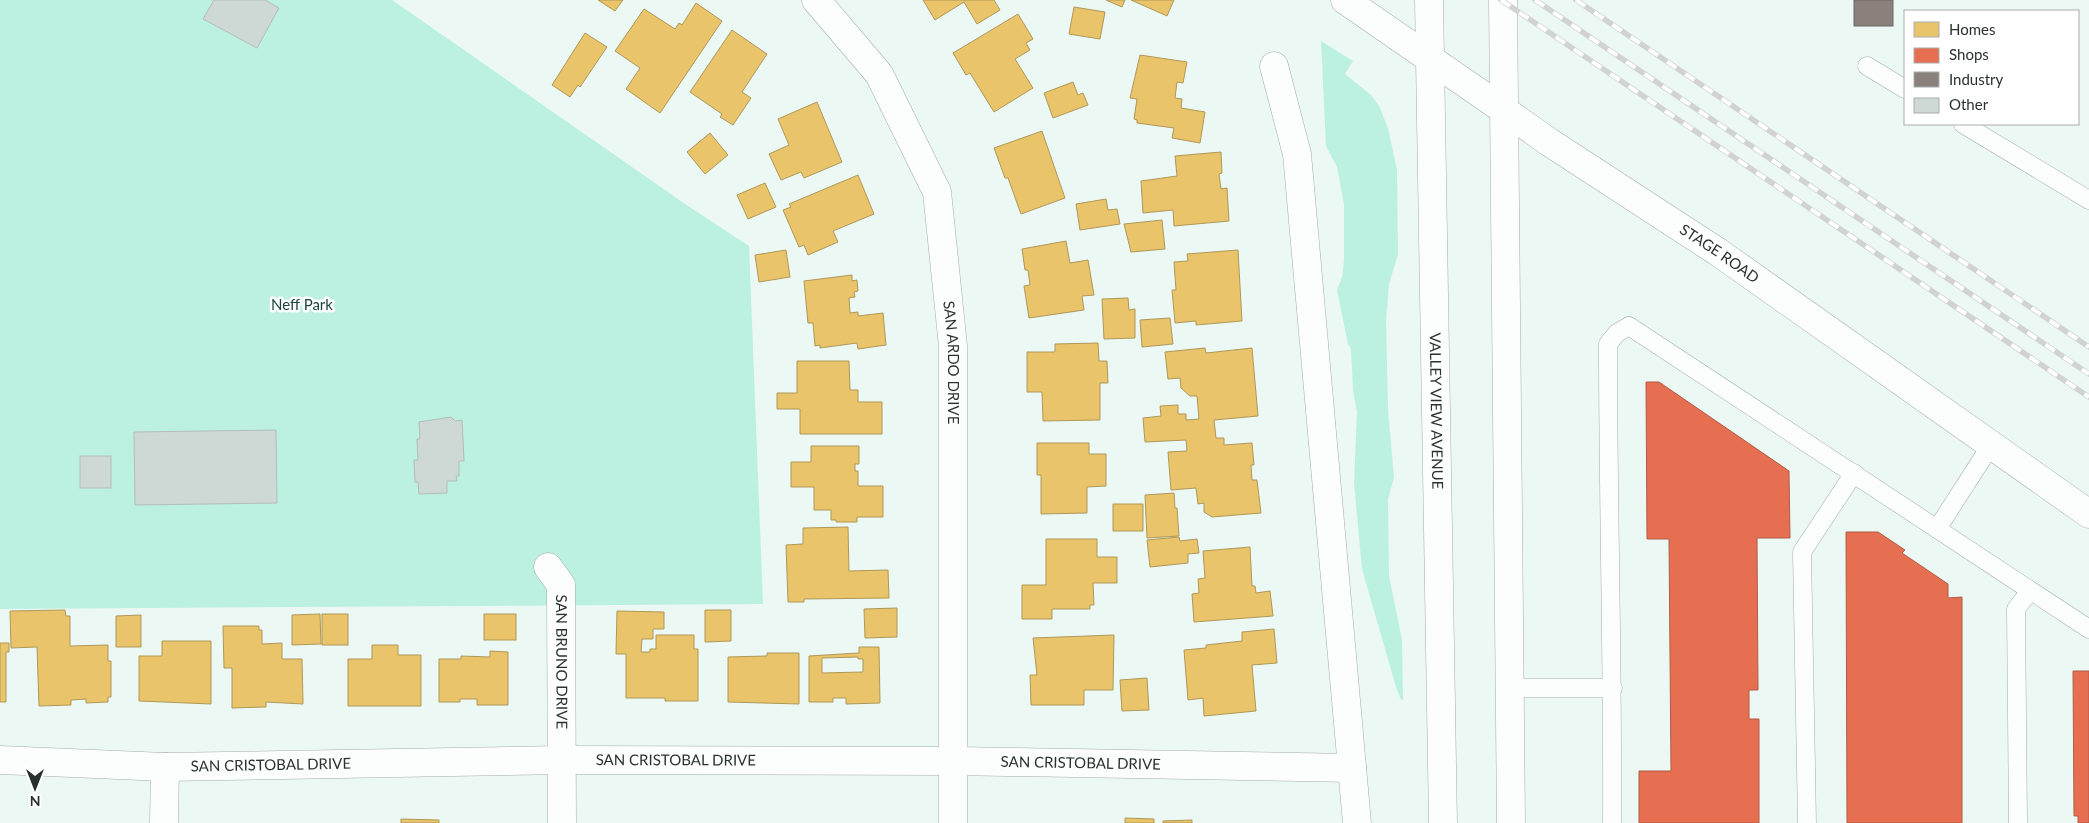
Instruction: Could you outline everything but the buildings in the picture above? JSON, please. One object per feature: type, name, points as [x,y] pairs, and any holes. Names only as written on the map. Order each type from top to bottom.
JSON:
[{"type":"street","name":"SAN ARDO DRIVE","points":[[816,0],[878,74],[938,192],[952,346],[953,823]]},
{"type":"street","name":"STAGE ROAD","points":[[1345,0],[1504,110],[1718,252],[2089,514]]},
{"type":"street","name":"VALLEY VIEW AVENUE","points":[[1429,0],[1443,823]]},
{"type":"street","points":[[1503,0],[1508,688],[1511,823]]},
{"type":"street","points":[[1274,66],[1297,154],[1357,823]]},
{"type":"street","name":"SAN BRUNO DRIVE","points":[[548,567],[562,585],[562,823]]},
{"type":"street","name":"SAN CRISTOBAL DRIVE","points":[[0,760],[164,767],[562,760],[954,761],[1352,768]]},
{"type":"street","points":[[164,767],[164,823]]},
{"type":"lane","points":[[1866,66],[1904,88]]},
{"type":"lane","points":[[1965,125],[2089,200]]},
{"type":"lane","points":[[1612,823],[1613,688],[1608,471],[1608,344],[1617,333],[1628,326],[2089,629]]},
{"type":"lane","points":[[1937,529],[1991,445]]},
{"type":"lane","points":[[1807,823],[1802,552],[1854,473]]},
{"type":"lane","points":[[2018,823],[2016,609],[2030,591]]},
{"type":"lane","points":[[1508,688],[1613,688]]},
{"type":"green space","name":"Neff Park","points":[[0,0],[392,0],[688,206],[749,246],[763,604],[0,609]]},
{"type":"green space","points":[[1321,41],[1353,61],[1345,74],[1371,95],[1379,106],[1388,128],[1397,170],[1398,254],[1389,284],[1386,320],[1388,409],[1394,478],[1388,499],[1389,576],[1402,640],[1403,700],[1401,700],[1396,687],[1362,569],[1354,483],[1357,412],[1353,390],[1351,349],[1348,344],[1337,290],[1342,277],[1344,261],[1344,204],[1337,167],[1326,146]]},
{"type":"railway","points":[[1501,0],[2089,397]]},
{"type":"railway","points":[[1535,0],[2089,374]]},
{"type":"railway","points":[[1576,0],[2089,347]]}]
